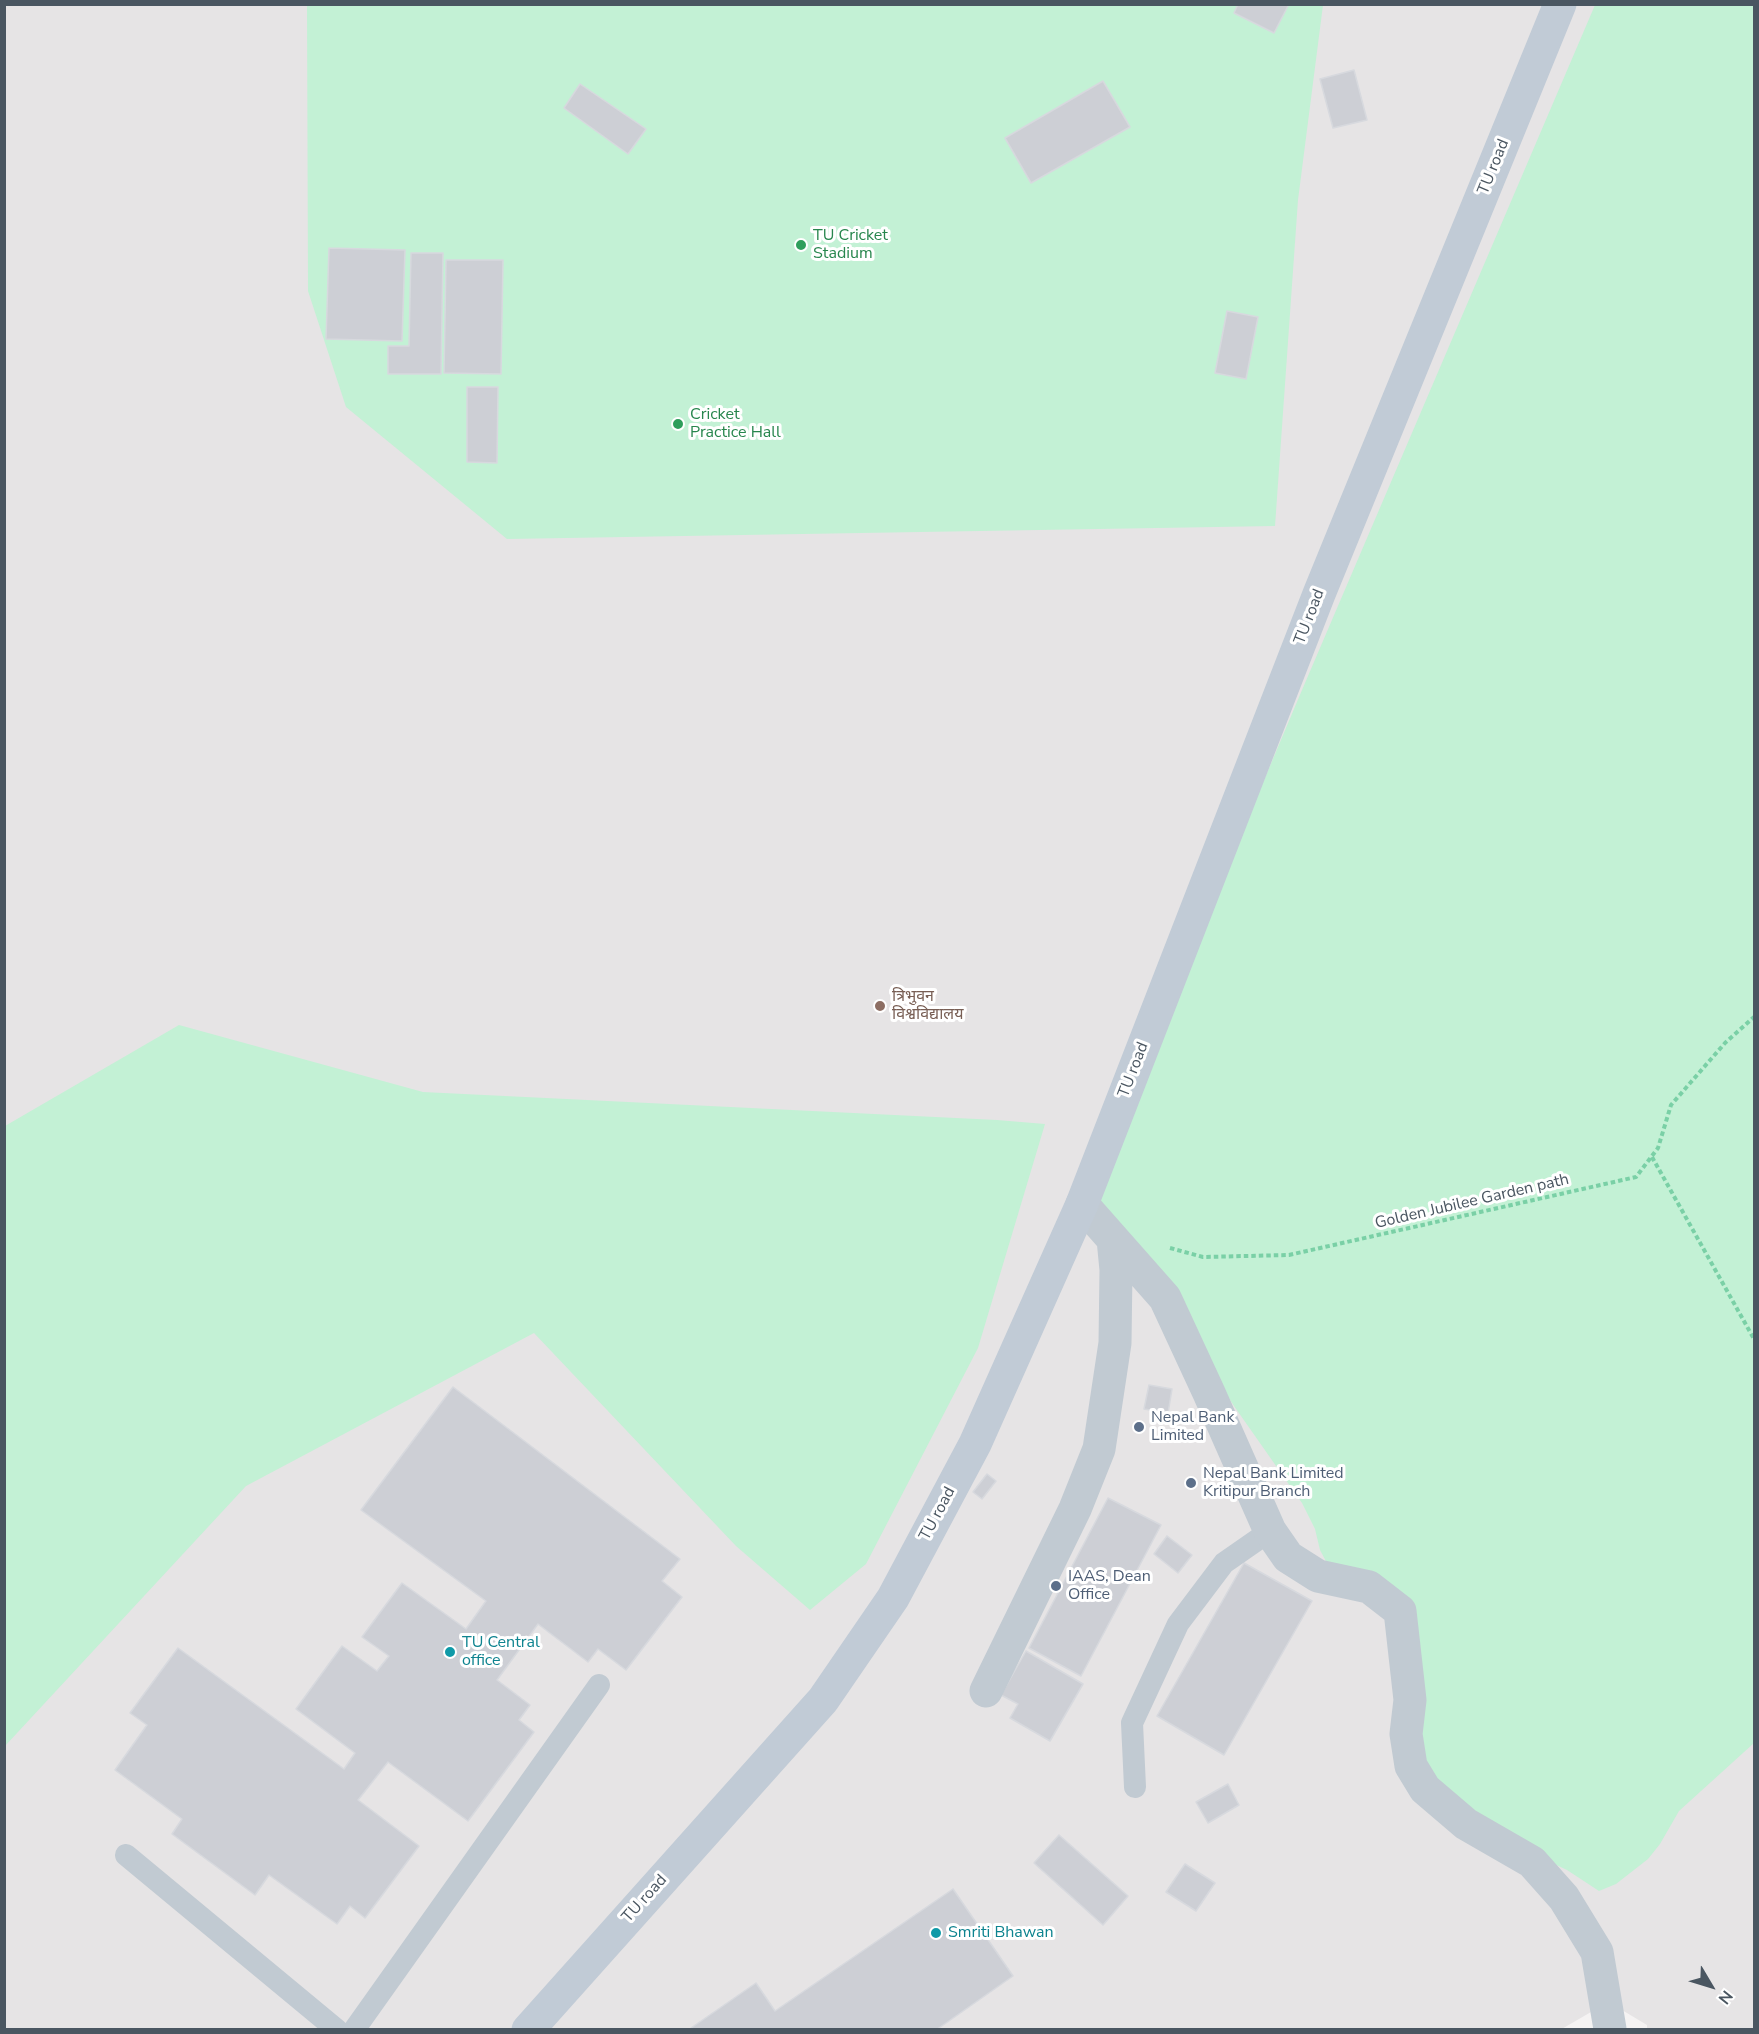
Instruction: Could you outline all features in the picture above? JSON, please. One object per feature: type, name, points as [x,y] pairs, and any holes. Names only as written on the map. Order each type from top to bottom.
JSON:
[{"type":"street","name":"TU road","points":[[528,2030],[823,1700],[893,1598],[975,1444],[1082,1204],[1319,594],[1560,4]]},
{"type":"street","points":[[1082,1204],[1165,1298],[1270,1532],[1288,1557],[1318,1576],[1369,1587],[1400,1611],[1410,1700],[1406,1734],[1411,1766],[1425,1789],[1466,1824],[1532,1862],[1564,1898],[1597,1952],[1609,2029]]},
{"type":"street","points":[[986,1691],[1075,1509],[1099,1449],[1114,1343],[1116,1270],[1113,1239]]},
{"type":"lane","points":[[1135,1787],[1132,1723],[1178,1624],[1224,1563],[1270,1532]]},
{"type":"lane","points":[[354,2030],[599,1685]]},
{"type":"lane","points":[[126,1856],[337,2030]]},
{"type":"path","name":"Golden Jubilee Garden path","points":[[1113,1239],[1150,1243],[1203,1257],[1289,1256],[1636,1178],[1658,1148],[1671,1105],[1725,1043],[1755,1017]]},
{"type":"path","points":[[1652,1156],[1755,1339]]},
{"type":"shaded area","name":"त्रिभुवन विश्वविद्यालय","points":[[5,5],[1754,5],[1754,2029],[1647,2029],[1647,2025],[1617,2007],[1591,2012],[1560,2030],[5,2030]]},
{"type":"green space","name":"TU Cricket Stadium","points":[[307,5],[1323,5],[1298,200],[1275,526],[507,539],[346,407],[308,291]]},
{"type":"green space","points":[[1595,5],[1754,5],[1754,1743],[1679,1811],[1660,1844],[1648,1859],[1616,1884],[1599,1891],[1550,1862],[1425,1779],[1412,1644],[1329,1567],[1320,1550],[1315,1529],[1302,1503],[1234,1406],[1092,1188]]},
{"type":"green space","points":[[179,1025],[423,1092],[1045,1124],[978,1348],[866,1564],[810,1610],[736,1546],[534,1333],[246,1486],[5,1746],[5,1126]]},
{"type":"building","points":[[1238,4],[1289,4],[1274,33],[1234,13]]},
{"type":"building","points":[[1354,70],[1367,120],[1333,128],[1320,79]]},
{"type":"building","points":[[1103,81],[1130,127],[1031,183],[1005,138]]},
{"type":"building","points":[[580,84],[646,129],[628,154],[564,108]]},
{"type":"building","points":[[329,248],[405,250],[402,341],[326,339]]},
{"type":"building","points":[[411,253],[443,253],[441,374],[388,374],[388,346],[409,346]]},
{"type":"building","points":[[446,260],[503,260],[501,374],[444,373]]},
{"type":"building","points":[[1227,311],[1258,317],[1246,379],[1215,373]]},
{"type":"building","points":[[467,387],[498,387],[497,463],[467,462]]},
{"type":"building","points":[[1149,1385],[1172,1389],[1168,1413],[1144,1409]]},
{"type":"building","name":"TU Central office","points":[[453,1387],[680,1559],[662,1581],[682,1597],[626,1670],[598,1649],[588,1662],[538,1624],[497,1680],[530,1705],[519,1720],[534,1732],[468,1821],[388,1762],[358,1800],[419,1846],[365,1918],[350,1906],[337,1924],[269,1875],[255,1895],[172,1834],[182,1819],[115,1770],[147,1725],[130,1713],[178,1648],[344,1769],[355,1753],[296,1709],[342,1646],[377,1671],[389,1656],[362,1637],[402,1583],[466,1629],[486,1601],[361,1510]]},
{"type":"building","points":[[987,1474],[996,1481],[982,1499],[973,1492]]},
{"type":"building","points":[[1108,1498],[1161,1525],[1081,1676],[1029,1648]]},
{"type":"building","points":[[1167,1536],[1192,1555],[1178,1573],[1154,1554]]},
{"type":"building","points":[[1244,1563],[1312,1601],[1224,1755],[1157,1716]]},
{"type":"building","points":[[1026,1651],[1083,1684],[1050,1741],[1010,1718],[1018,1704],[1001,1695]]},
{"type":"building","points":[[1228,1784],[1239,1805],[1208,1823],[1196,1802]]},
{"type":"building","points":[[1059,1835],[1128,1896],[1103,1925],[1034,1863]]},
{"type":"building","points":[[1185,1864],[1215,1883],[1196,1911],[1166,1892]]},
{"type":"building","name":"Smriti Bhawan","points":[[953,1889],[1013,1976],[936,2030],[692,2030],[691,2028],[756,1983],[775,2011]]},
{"type":"place","name":"TU Cricket Stadium","points":[[801,245]]},
{"type":"place","name":"Cricket Practice Hall","points":[[678,424]]},
{"type":"place","name":"त्रिभुवन विश्वविद्यालय","points":[[880,1006]]},
{"type":"place","name":"Nepal Bank Limited","points":[[1139,1427]]},
{"type":"place","name":"Nepal Bank Limited Kritipur Branch","points":[[1191,1483]]},
{"type":"place","name":"IAAS, Dean Office","points":[[1056,1586]]},
{"type":"place","name":"TU Central office","points":[[450,1652]]},
{"type":"place","name":"Smriti Bhawan","points":[[936,1933]]}]
